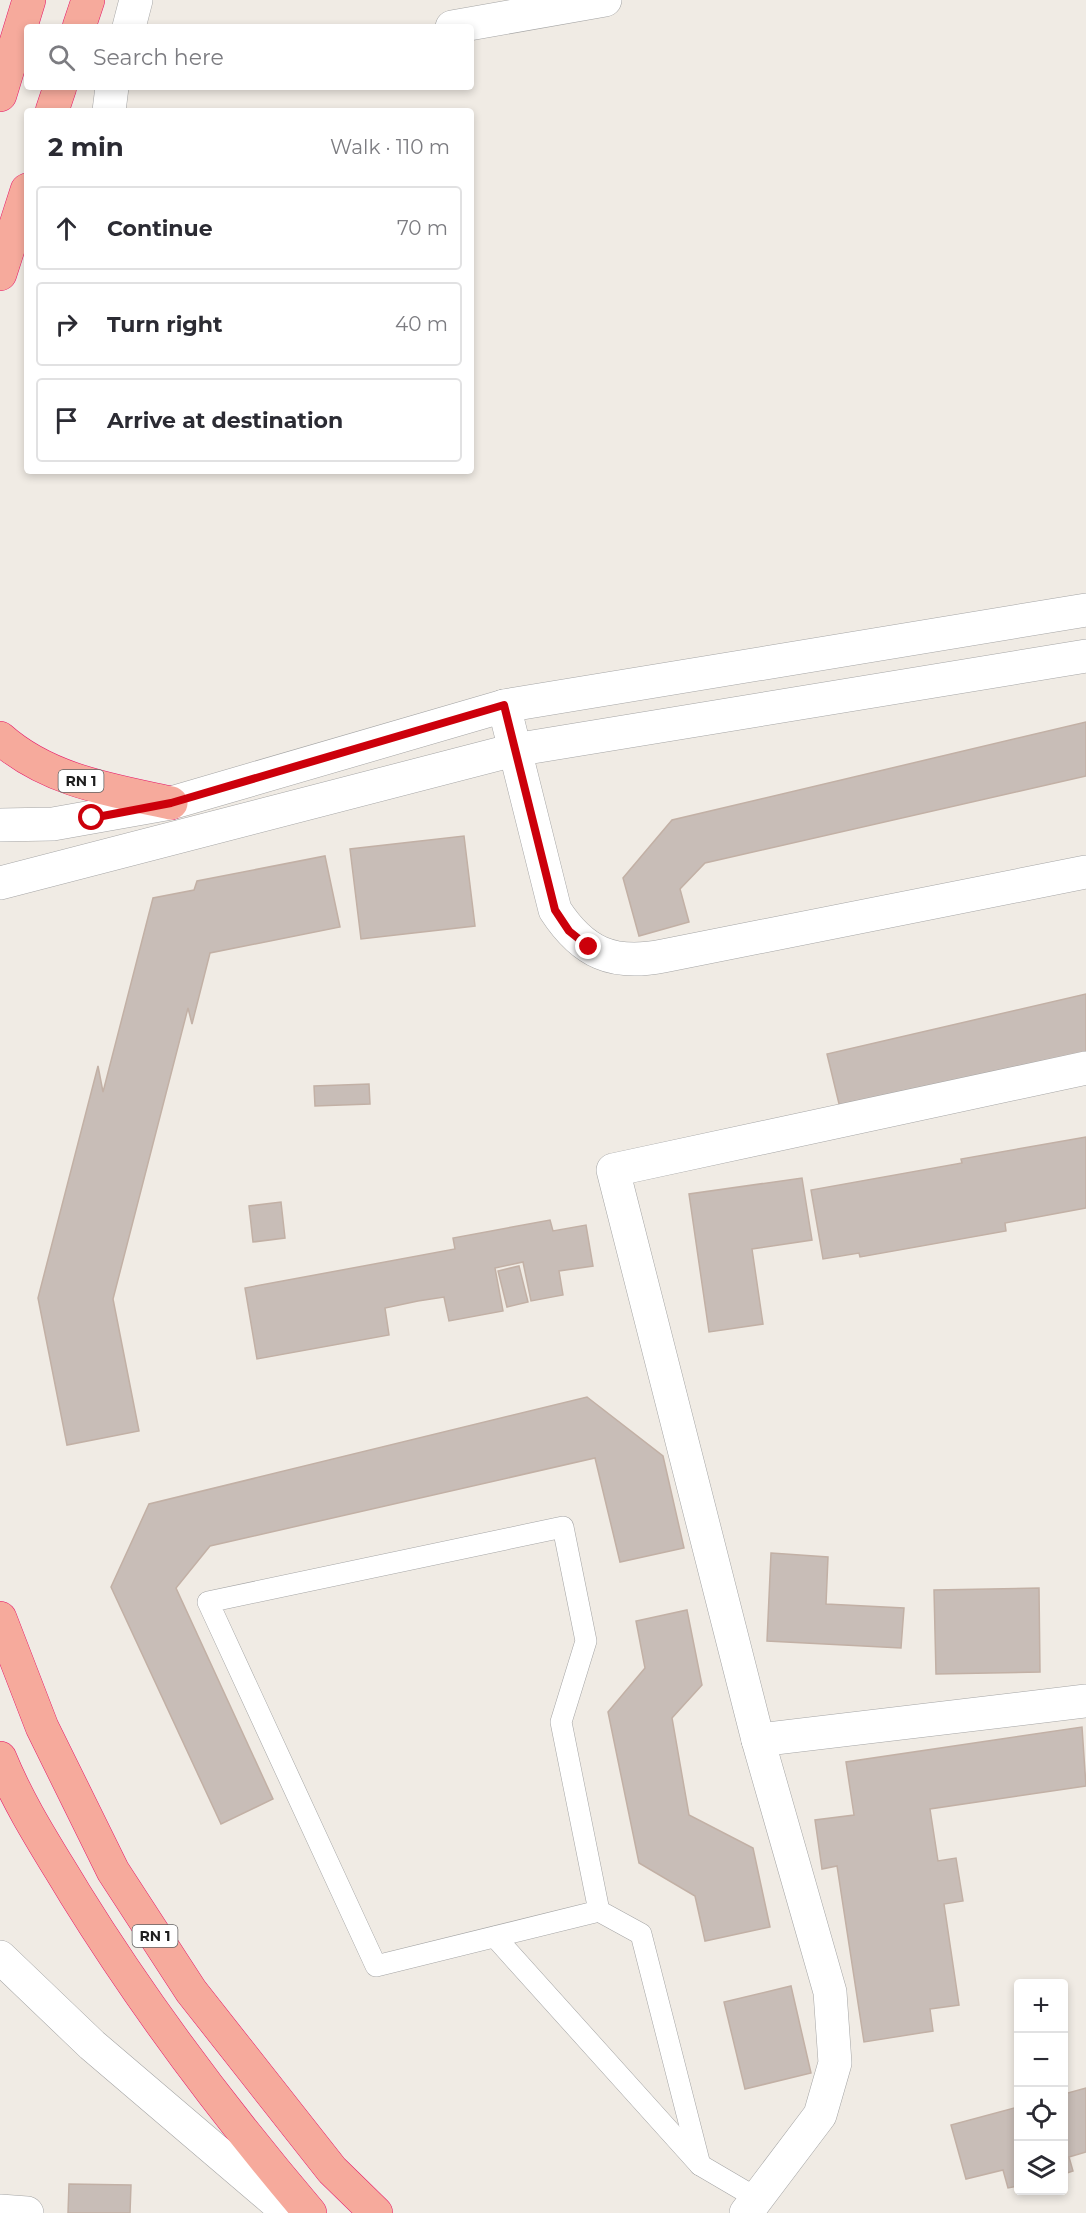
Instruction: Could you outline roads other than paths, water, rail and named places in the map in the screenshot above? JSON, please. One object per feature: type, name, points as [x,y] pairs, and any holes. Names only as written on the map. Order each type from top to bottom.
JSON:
[{"type":"highway","points":[[0,95],[30,0]]},
{"type":"highway","points":[[80,24],[88,0]]},
{"type":"highway","points":[[53,108],[59,90]]},
{"type":"highway","points":[[0,274],[24,199]]},
{"type":"highway","name":"RN 1","points":[[0,738],[21,756],[60,775],[113,791],[171,803]]},
{"type":"highway","name":"RN 1","points":[[0,1618],[42,1727],[113,1871],[190,1990],[332,2170],[376,2213]]},
{"type":"highway","name":"RN 1","points":[[0,1758],[16,1798],[114,1956],[168,2034],[257,2150],[310,2213]]},
{"type":"street","points":[[130,24],[136,0]]},
{"type":"street","points":[[469,24],[605,0]]},
{"type":"street","points":[[109,108],[112,90]]},
{"type":"street","points":[[0,825],[53,824],[171,803],[504,705],[1086,610]]},
{"type":"street","points":[[0,883],[514,750],[1086,656]]},
{"type":"street","points":[[504,705],[555,910],[569,931],[589,947],[612,958],[638,961],[1086,872]]},
{"type":"street","points":[[752,2206],[820,2115],[835,2063],[830,1992],[758,1740],[613,1170],[1086,1068]]},
{"type":"street","points":[[758,1740],[1086,1701]]},
{"type":"street","points":[[0,1958],[92,2045],[289,2213]]},
{"type":"street","points":[[0,2211],[27,2213]]},
{"type":"lane","points":[[599,1911],[561,1722],[586,1641],[563,1527],[208,1602],[376,1966],[599,1911],[641,1934],[700,2164]]},
{"type":"lane","points":[[495,1937],[700,2164],[752,2206]]}]
